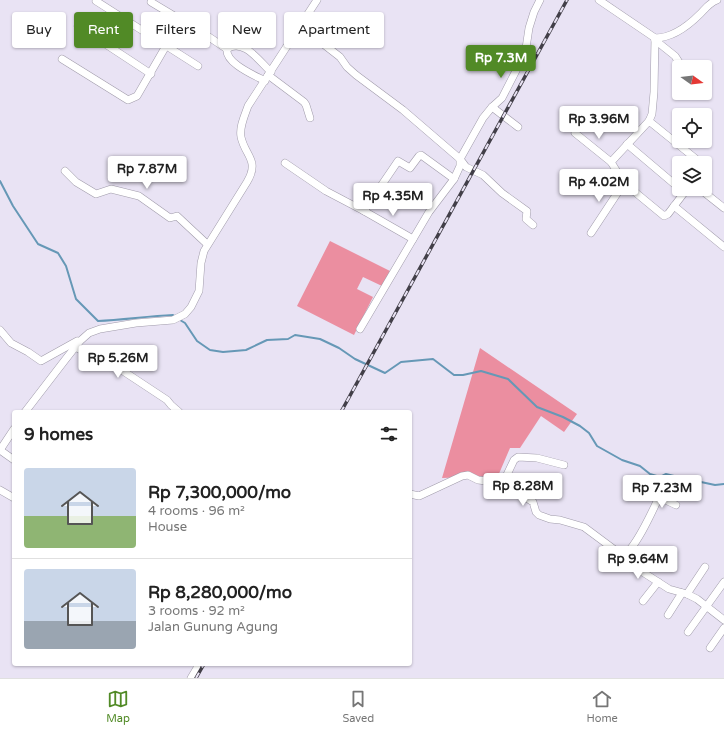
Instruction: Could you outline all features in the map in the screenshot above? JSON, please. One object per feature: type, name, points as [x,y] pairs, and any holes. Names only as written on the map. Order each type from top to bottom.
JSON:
[{"type":"street","points":[[309,12],[317,0]]},
{"type":"street","points":[[360,329],[429,212],[454,179],[460,166],[460,159],[483,118],[502,98],[522,59],[526,48],[529,28],[540,0]]},
{"type":"street","points":[[599,0],[655,39],[677,60]]},
{"type":"street","points":[[655,39],[668,37],[690,24],[709,4],[717,0]]},
{"type":"street","points":[[96,1],[141,29]]},
{"type":"street","points":[[151,2],[168,12]]},
{"type":"street","points":[[210,38],[227,49],[228,56],[236,65],[268,76],[304,102],[310,118]]},
{"type":"street","points":[[611,162],[649,121],[652,114],[655,39]]},
{"type":"street","points":[[227,49],[230,46],[238,45],[244,47],[251,52],[268,76]]},
{"type":"street","points":[[111,48],[151,74]]},
{"type":"street","points":[[62,59],[128,100],[137,96],[151,74],[164,48]]},
{"type":"street","points":[[171,48],[198,66]]},
{"type":"street","points":[[0,330],[11,343],[41,361],[65,349],[94,331],[121,325],[180,317],[192,307],[200,282],[202,256],[207,244],[251,175],[253,164],[242,141],[241,131],[244,118],[250,103],[286,48]]},
{"type":"street","points":[[328,48],[340,57],[347,67],[356,75],[403,110],[460,159],[466,167],[483,175],[502,193],[527,211],[526,219],[533,225]]},
{"type":"street","points":[[492,107],[518,127]]},
{"type":"street","points":[[649,121],[692,156]]},
{"type":"street","points":[[575,133],[611,162],[624,183],[664,216],[666,216],[674,206],[680,196]]},
{"type":"street","points":[[627,144],[672,181]]},
{"type":"street","points":[[364,211],[398,162],[410,168],[419,156],[422,155],[454,179]]},
{"type":"street","points":[[285,163],[326,191],[413,239]]},
{"type":"street","points":[[65,171],[76,182],[96,194],[111,189],[139,196],[170,218],[175,216],[178,217],[207,244]]},
{"type":"street","points":[[591,233],[624,183]]},
{"type":"street","points":[[709,196],[724,208]]},
{"type":"street","points":[[674,206],[724,247]]},
{"type":"street","points":[[26,410],[36,395],[85,336]]},
{"type":"street","points":[[75,347],[104,359],[132,376],[168,400],[170,405],[176,410]]},
{"type":"street","points":[[12,432],[0,450],[12,459]]},
{"type":"street","points":[[503,484],[514,460],[518,457],[537,458],[564,465]]},
{"type":"street","points":[[412,494],[419,496],[462,476],[468,475],[478,480],[503,484],[533,502],[536,512],[540,515],[550,519],[560,520],[584,527],[658,582],[669,589],[684,593],[707,606],[724,620]]},
{"type":"street","points":[[0,490],[12,497]]},
{"type":"street","points":[[626,559],[647,524],[657,496],[676,505]]},
{"type":"street","points":[[668,615],[705,567]]},
{"type":"street","points":[[643,601],[658,582]]},
{"type":"street","points":[[688,632],[724,582]]},
{"type":"street","points":[[710,648],[724,628]]},
{"type":"street","points":[[191,678],[197,666]]},
{"type":"shaded area","points":[[330,241],[390,271],[382,286],[363,277],[357,289],[373,297],[354,335],[297,306]]},
{"type":"shaded area","points":[[480,348],[577,414],[564,432],[541,416],[520,448],[510,448],[498,476],[442,478]]},
{"type":"waterway","points":[[0,181],[13,206],[38,244],[58,253],[66,266],[76,299],[98,321],[173,315],[176,317]]},
{"type":"waterway","points":[[180,320],[185,323],[197,341],[210,350],[223,352],[246,350],[267,340],[288,339],[295,335],[320,339],[339,348],[355,359],[385,373],[401,362],[433,359],[454,375],[463,375],[481,371],[508,379],[537,407],[563,417],[580,426],[589,433],[597,446],[622,460],[640,466],[650,474],[660,477],[666,474],[688,482],[701,482],[715,485],[724,484]]},
{"type":"railway","points":[[342,410],[567,0]]},
{"type":"railway","points":[[196,678],[203,666]]}]
